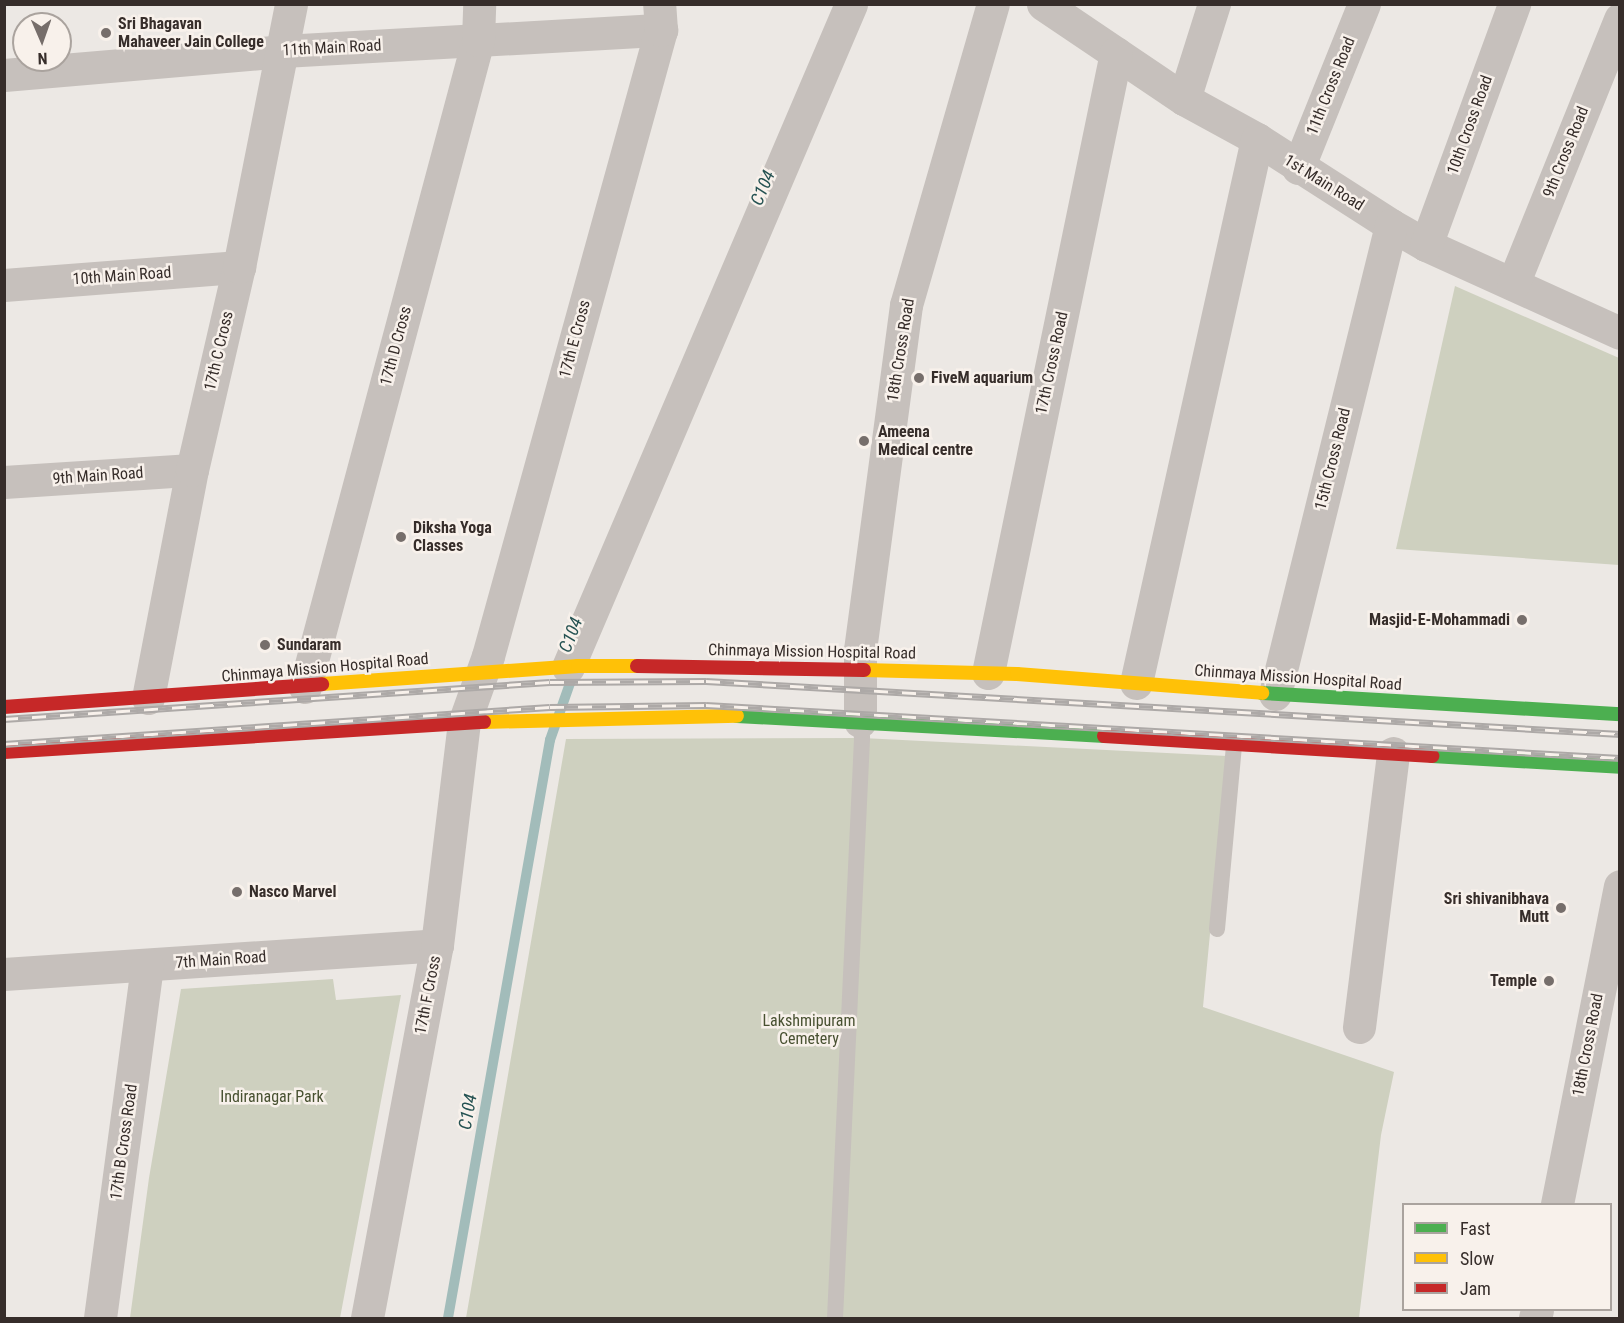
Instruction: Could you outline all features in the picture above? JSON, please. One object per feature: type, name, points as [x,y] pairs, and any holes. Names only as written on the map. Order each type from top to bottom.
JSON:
[{"type":"main road","name":"Chinmaya Mission Hospital Road","points":[[4,707],[568,667],[858,669],[988,673],[1275,694],[1620,714]]},
{"type":"main road","points":[[4,752],[464,723],[704,715],[860,721],[1620,767]]},
{"type":"street","name":"17th C Cross","points":[[148,698],[192,470],[239,267],[291,4]]},
{"type":"street","name":"17th D Cross","points":[[305,687],[478,40],[479,4]]},
{"type":"street","points":[[568,667],[851,4]]},
{"type":"street","name":"18th Cross Road","points":[[860,721],[858,669],[906,304],[993,4]]},
{"type":"street","name":"1st Main Road","points":[[1043,4],[1184,99],[1257,139],[1298,168],[1426,245],[1620,333]]},
{"type":"street","points":[[1184,99],[1214,4]]},
{"type":"street","name":"11th Cross Road","points":[[1298,168],[1364,4]]},
{"type":"street","name":"10th Cross Road","points":[[1426,245],[1514,4]]},
{"type":"street","name":"11th Main Road","points":[[4,75],[283,51],[478,40],[660,17]]},
{"type":"street","name":"17th E Cross","points":[[481,672],[488,656],[660,17]]},
{"type":"street","name":"9th Cross Road","points":[[1513,284],[1620,19]]},
{"type":"street","name":"17th Cross Road","points":[[988,673],[1116,53]]},
{"type":"street","points":[[1136,683],[1257,139]]},
{"type":"street","name":"15th Cross Road","points":[[1275,694],[1391,225]]},
{"type":"street","name":"10th Main Road","points":[[4,285],[239,267]]},
{"type":"street","name":"9th Main Road","points":[[4,482],[192,470]]},
{"type":"street","name":"17th F Cross","points":[[367,1318],[437,945],[464,723],[481,672]]},
{"type":"street","points":[[1359,1027],[1393,753]]},
{"type":"street","name":"18th Cross Road","points":[[1557,1203],[1620,886]]},
{"type":"street","name":"7th Main Road","points":[[4,974],[437,945]]},
{"type":"street","name":"17th B Cross Road","points":[[100,1318],[147,965]]},
{"type":"lane","points":[[835,1318],[861,750],[860,721]]},
{"type":"lane","points":[[1217,928],[1234,744]]},
{"type":"green space","points":[[1455,286],[1619,358],[1619,565],[1396,549]]},
{"type":"green space","name":"Lakshmipuram Cemetery","points":[[862,738],[1227,756],[1203,1007],[1394,1072],[1381,1135],[1359,1318],[466,1318],[566,739]]},
{"type":"green space","name":"Indiranagar Park","points":[[333,979],[336,1000],[401,995],[340,1318],[130,1318],[149,1178],[181,989]]},
{"type":"waterway","name":"C104","points":[[448,1318],[550,740],[574,672]]},
{"type":"railway","points":[[4,719],[550,682],[706,681],[1620,734]]},
{"type":"railway","points":[[4,744],[550,707],[706,705],[1620,758]]},
{"type":"traffic: fast","points":[[1262,693],[1620,714]]},
{"type":"traffic: fast","points":[[737,716],[1104,736]]},
{"type":"traffic: fast","points":[[1432,756],[1620,767]]},
{"type":"traffic: slow","points":[[322,684],[578,666],[637,666]]},
{"type":"traffic: slow","points":[[864,670],[1017,674],[1262,693]]},
{"type":"traffic: slow","points":[[484,722],[737,716]]},
{"type":"traffic: jam","points":[[637,666],[864,670]]},
{"type":"traffic: jam","points":[[4,707],[322,684]]},
{"type":"traffic: jam","points":[[4,752],[484,722]]},
{"type":"traffic: jam","points":[[1104,736],[1432,756]]},
{"type":"place","name":"Sri Bhagavan Mahaveer Jain College","points":[[106,33]]},
{"type":"place","name":"FiveM aquarium","points":[[919,378]]},
{"type":"place","name":"Ameena Medical centre","points":[[864,441]]},
{"type":"place","name":"Diksha Yoga Classes","points":[[401,537]]},
{"type":"place","name":"Masjid-E-Mohammadi","points":[[1522,620]]},
{"type":"place","name":"Sundaram","points":[[265,645]]},
{"type":"place","name":"Nasco Marvel","points":[[237,892]]},
{"type":"place","name":"Sri shivanibhava Mutt","points":[[1561,908]]},
{"type":"place","name":"Temple","points":[[1549,981]]}]
